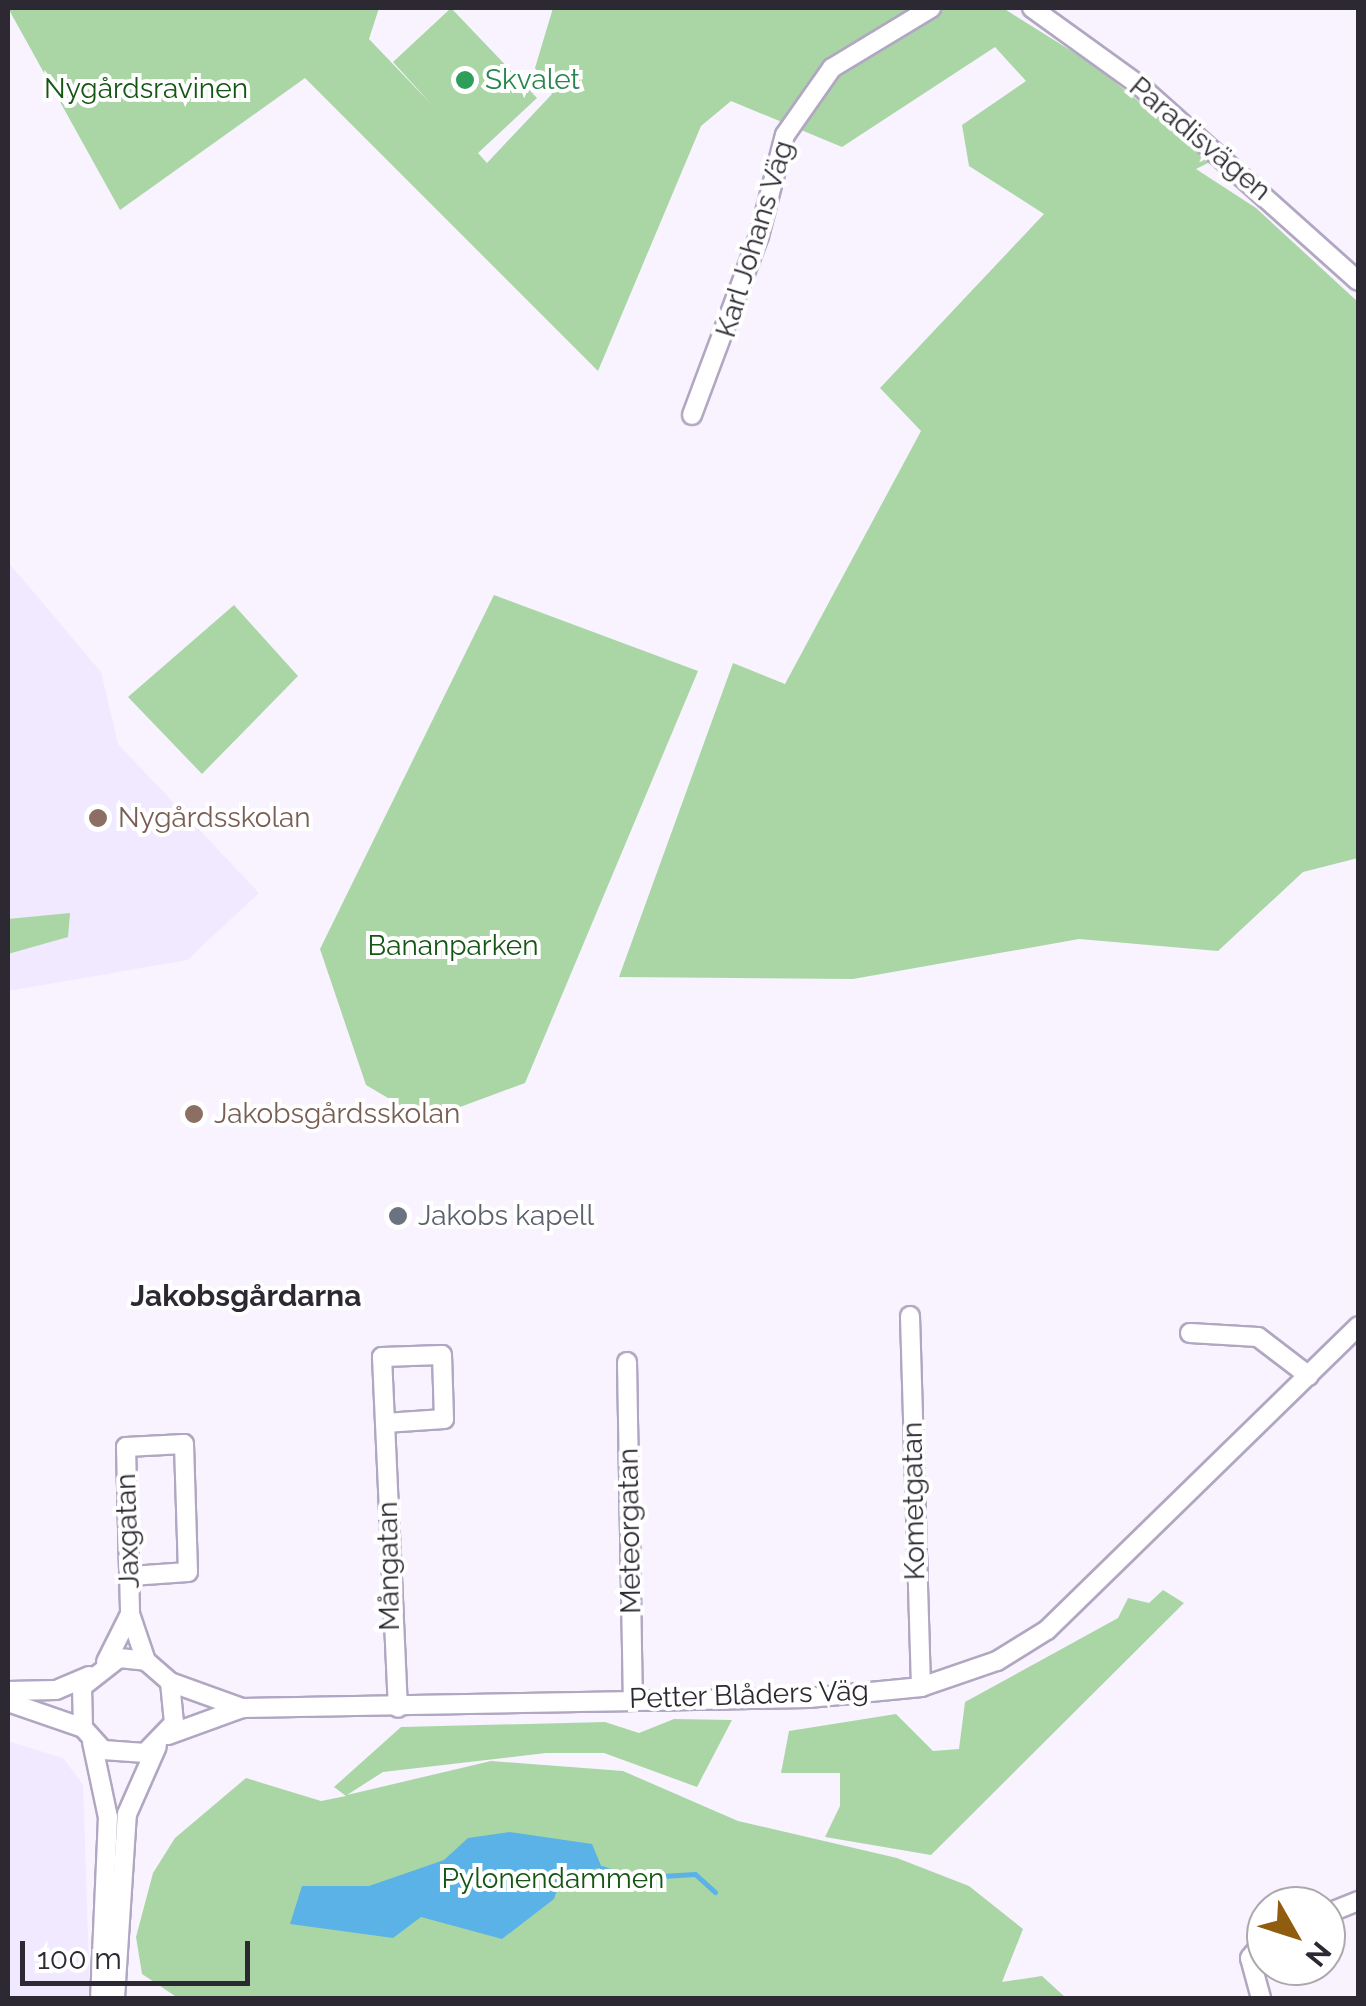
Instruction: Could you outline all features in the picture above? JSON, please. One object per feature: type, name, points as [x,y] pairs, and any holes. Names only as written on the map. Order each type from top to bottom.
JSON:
[{"type":"street","name":"Karl Johans Väg","points":[[692,415],[760,236],[785,135],[832,68],[931,8]]},
{"type":"street","name":"Paradisvägen","points":[[1032,8],[1140,86],[1358,281]]},
{"type":"street","name":"Kometgatan","points":[[910,1316],[921,1686]]},
{"type":"street","name":"Petter Blåders Väg","points":[[170,1682],[242,1708],[398,1708],[921,1686],[996,1661],[1047,1630],[1358,1326]]},
{"type":"street","points":[[1190,1333],[1258,1336],[1308,1376]]},
{"type":"street","name":"Mångatan","points":[[386,1423],[444,1419],[442,1354],[382,1357],[398,1708]]},
{"type":"street","name":"Meteorgatan","points":[[627,1362],[633,1700]]},
{"type":"street","name":"Jaxgatan","points":[[131,1576],[188,1572],[184,1444],[126,1447],[130,1614],[146,1662]]},
{"type":"street","name":"Jaxgatan","points":[[106,1662],[130,1614]]},
{"type":"street","points":[[8,1691],[56,1690],[89,1676],[106,1662],[146,1662],[170,1682],[177,1709],[127,1814],[114,1998]]},
{"type":"street","points":[[89,1676],[78,1701],[108,1817],[100,1998]]},
{"type":"street","points":[[8,1702],[87,1735],[117,1755],[163,1741]]},
{"type":"street","name":"Petter Blåders Väg","points":[[163,1741],[242,1708]]},
{"type":"shaded area","name":"Nygårdsskolan","points":[[8,562],[101,672],[118,744],[259,893],[187,960],[8,991]]},
{"type":"shaded area","points":[[8,1741],[63,1758],[83,1785],[90,1998],[8,1998]]},
{"type":"green space","name":"Nygårdsravinen","points":[[8,8],[379,8],[369,39],[433,106],[393,62],[451,8],[537,98],[478,153],[487,163],[552,94],[535,68],[553,8],[1003,8],[1094,65],[1212,161],[1196,169],[1256,208],[1358,302],[1358,858],[1303,872],[1218,951],[1079,939],[853,979],[619,977],[733,663],[785,684],[921,431],[880,388],[1044,214],[969,166],[962,125],[1026,81],[995,47],[842,147],[731,101],[701,126],[598,371],[305,78],[120,210]]},
{"type":"green space","name":"Bananparken","points":[[494,595],[698,671],[525,1083],[425,1120],[366,1085],[320,949]]},
{"type":"green space","points":[[234,605],[298,676],[202,774],[128,697]]},
{"type":"green space","points":[[70,913],[68,937],[8,954],[8,919]]},
{"type":"green space","points":[[1163,1590],[1184,1603],[931,1855],[825,1837],[840,1806],[840,1773],[781,1773],[789,1731],[896,1714],[933,1751],[959,1749],[965,1702],[1118,1618],[1128,1598],[1149,1603]]},
{"type":"green space","name":"Pylonendammen","points":[[674,1719],[732,1720],[697,1787],[604,1753],[546,1753],[383,1772],[347,1795],[491,1761],[623,1771],[738,1821],[897,1858],[969,1886],[1023,1929],[1002,1982],[1042,1976],[1066,1998],[178,1998],[142,1974],[136,1937],[153,1873],[175,1838],[246,1778],[321,1801],[346,1796],[334,1787],[401,1727],[605,1722],[639,1733]]},
{"type":"water","name":"Pylonendammen","points":[[510,1832],[592,1844],[602,1868],[563,1872],[554,1899],[502,1939],[421,1917],[393,1938],[290,1924],[302,1886],[369,1886],[444,1860],[468,1838]]},
{"type":"waterway","points":[[602,1868],[629,1878],[695,1874],[715,1892]]},
{"type":"place","name":"Skvalet","points":[[465,80]]},
{"type":"place","name":"Nygårdsskolan","points":[[98,818]]},
{"type":"place","name":"Jakobsgårdsskolan","points":[[194,1114]]},
{"type":"place","name":"Jakobs kapell","points":[[398,1216]]},
{"type":"district","name":"Jakobsgårdarna","points":[[246,1296]]}]
